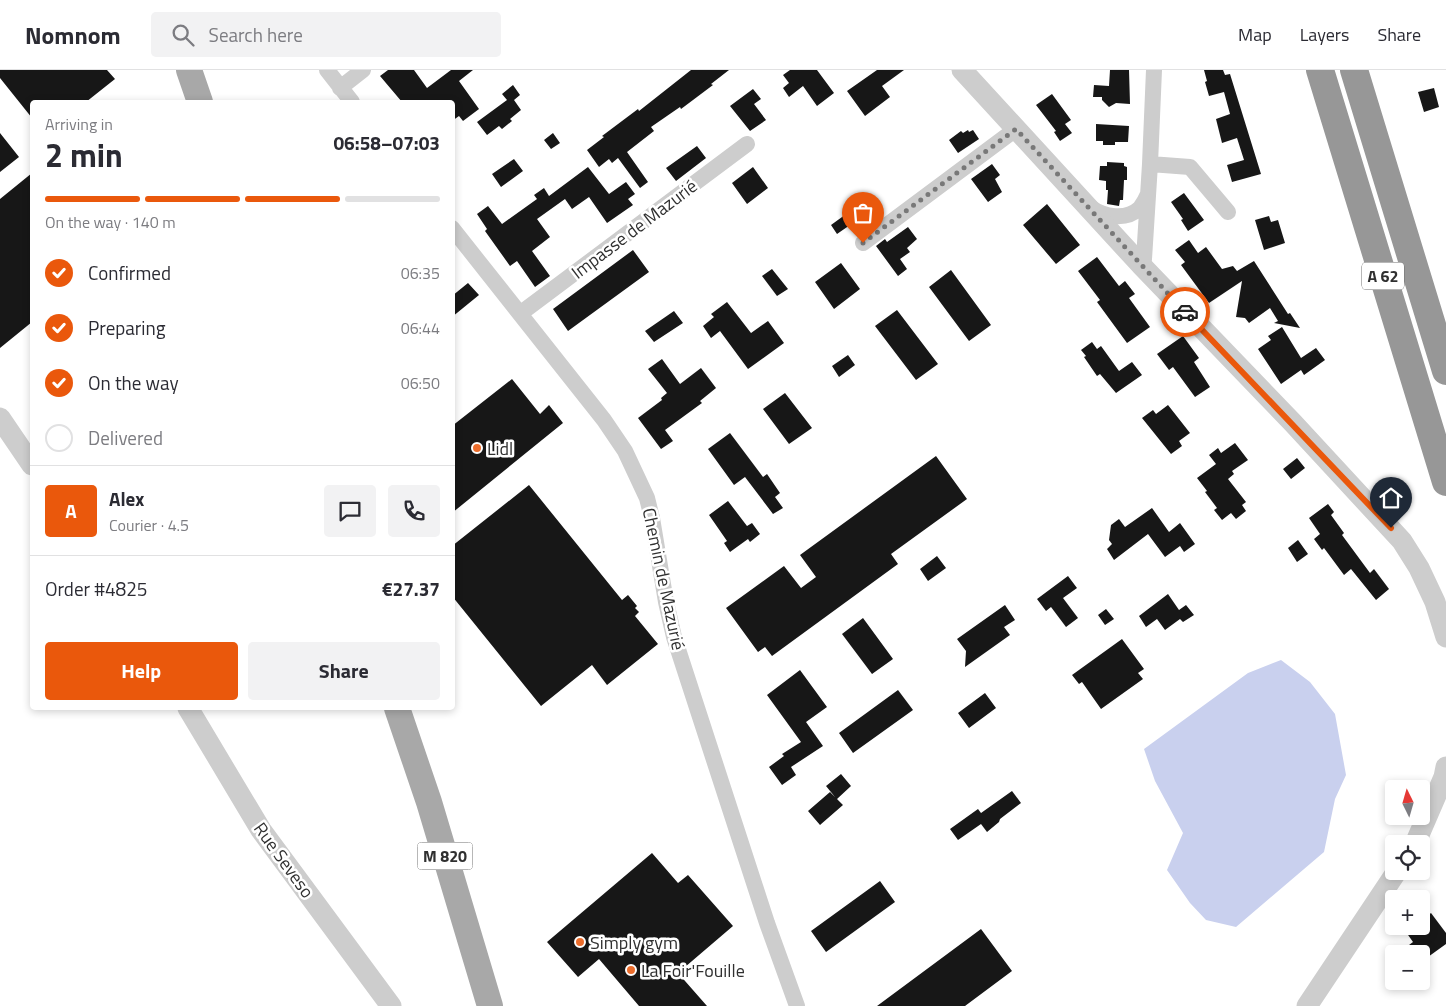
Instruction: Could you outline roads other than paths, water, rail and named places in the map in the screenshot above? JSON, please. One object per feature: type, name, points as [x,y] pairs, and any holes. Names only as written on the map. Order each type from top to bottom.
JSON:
[{"type":"highway","name":"A 62","points":[[1320,70],[1446,482]]},
{"type":"highway","name":"A 62","points":[[1354,70],[1446,370]]},
{"type":"main road","points":[[189,70],[199,100]]},
{"type":"main road","name":"M 820","points":[[397,710],[429,802],[490,1006]]},
{"type":"street","points":[[327,70],[350,100]]},
{"type":"street","points":[[340,88],[364,70]]},
{"type":"street","points":[[962,70],[1141,265],[1402,540],[1419,568],[1435,602],[1446,637]]},
{"type":"street","points":[[1141,265],[1144,259],[1154,70]]},
{"type":"street","points":[[863,243],[1016,129]]},
{"type":"street","name":"Impasse de Mazurié","points":[[521,313],[747,144]]},
{"type":"street","points":[[1150,164],[1190,167],[1228,212]]},
{"type":"street","points":[[1082,201],[1097,212],[1110,216],[1120,216],[1138,210],[1148,194]]},
{"type":"street","name":"Chemin de Mazurié","points":[[455,232],[604,420],[620,443],[637,474],[647,498],[652,518],[664,594],[674,637],[767,923],[797,1006]]},
{"type":"street","points":[[0,418],[30,462]]},
{"type":"street","name":"Rue Seveso","points":[[189,710],[261,830],[391,1006]]},
{"type":"street","points":[[1419,835],[1444,777],[1446,767]]},
{"type":"street","points":[[1307,1006],[1391,880]]},
{"type":"water","points":[[1281,660],[1310,682],[1335,714],[1346,775],[1335,799],[1324,852],[1236,927],[1206,920],[1190,903],[1167,870],[1183,833],[1155,781],[1144,749],[1248,673]]},
{"type":"place","name":"Lidl","points":[[477,448]]},
{"type":"place","name":"Simply gym","points":[[580,942]]},
{"type":"place","name":"La Foir'Fouille","points":[[631,970]]}]
